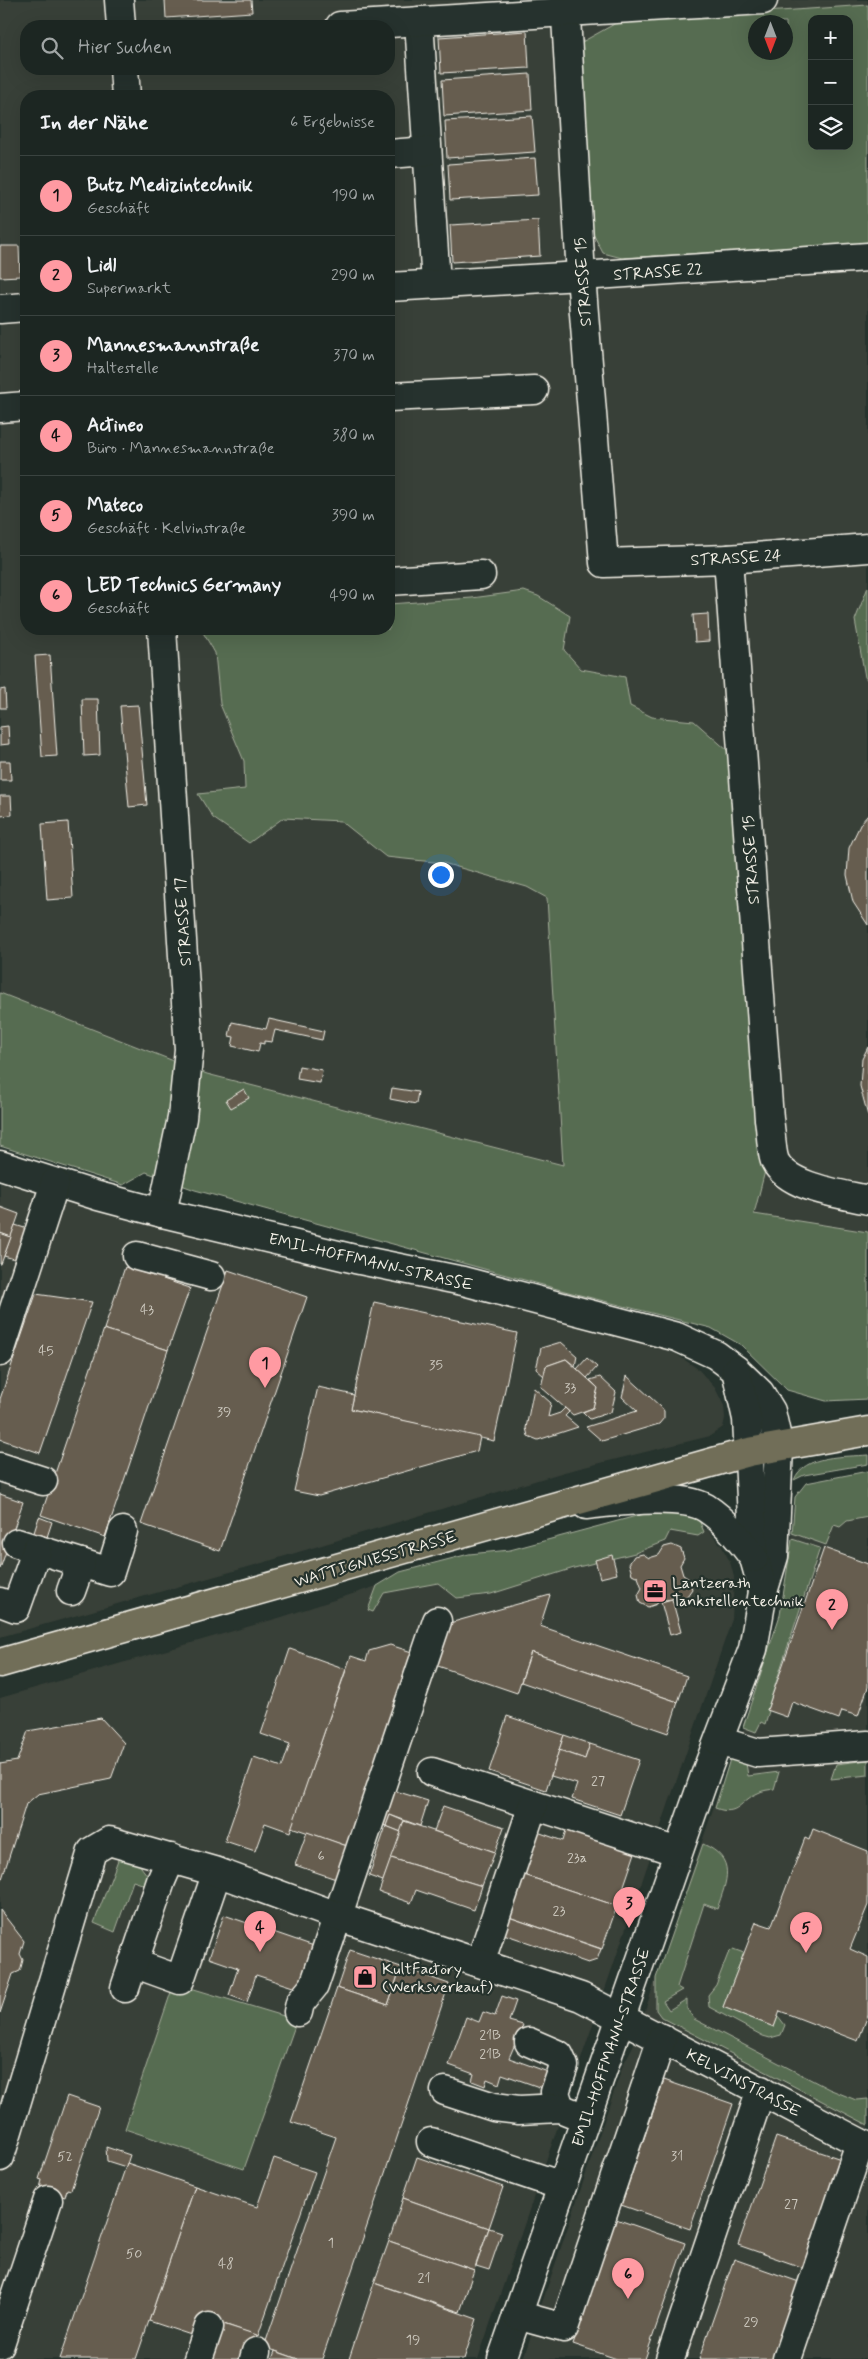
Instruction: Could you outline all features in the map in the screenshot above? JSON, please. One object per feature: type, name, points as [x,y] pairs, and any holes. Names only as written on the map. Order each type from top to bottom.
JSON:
[{"type":"main road","name":"WATTIGNIESSTRASSE","points":[[0,1663],[749,1452],[868,1431]]},
{"type":"street","points":[[119,0],[121,20]]},
{"type":"street","points":[[395,23],[565,6],[763,0]]},
{"type":"street","name":"STRASSE 15","points":[[565,6],[581,276],[604,563]]},
{"type":"street","points":[[419,21],[436,284]]},
{"type":"street","points":[[124,75],[126,90]]},
{"type":"street","points":[[395,154],[427,151]]},
{"type":"street","name":"STRASSE 22","points":[[395,287],[868,257]]},
{"type":"street","points":[[0,309],[20,307]]},
{"type":"street","points":[[395,397],[534,390]]},
{"type":"street","points":[[0,408],[20,406]]},
{"type":"street","name":"STRASSE 24","points":[[604,563],[728,559],[868,548]]},
{"type":"street","name":"STRASSE 15","points":[[728,559],[769,1119],[775,1161],[793,1180],[817,1189],[868,1200]]},
{"type":"street","points":[[395,582],[481,576]]},
{"type":"street","name":"STRASSE 17","points":[[162,635],[189,1050],[182,1118],[162,1213]]},
{"type":"street","name":"EMIL-HOFFMANN-STRASSE","points":[[0,1165],[55,1184],[162,1213],[463,1281],[677,1337],[716,1355],[736,1370],[760,1393],[772,1411],[779,1446],[774,1556],[763,1592],[753,1649],[620,2016],[502,2359]]},
{"type":"street","points":[[0,1352],[7,1307],[55,1184]]},
{"type":"street","points":[[137,1256],[211,1276]]},
{"type":"street","name":"EMIL-HOFFMANN-STRASSE","points":[[736,1370],[748,1419],[754,1558],[763,1592]]},
{"type":"street","points":[[0,1467],[43,1480]]},
{"type":"street","points":[[552,1508],[677,1500],[704,1507],[730,1527],[754,1558]]},
{"type":"street","points":[[0,1602],[16,1608],[27,1546],[110,1572],[123,1531]]},
{"type":"street","points":[[71,1590],[80,1563]]},
{"type":"street","points":[[298,2012],[300,2003],[314,1986],[437,1621]]},
{"type":"street","points":[[719,1741],[758,1753],[822,1750],[868,1745]]},
{"type":"street","points":[[432,1772],[678,1852]]},
{"type":"street","points":[[480,1963],[490,1928],[533,1805]]},
{"type":"street","name":"KELVINSTRASSE","points":[[0,2157],[92,1851],[109,1841],[217,1872],[337,1916],[581,1997],[864,2145]]},
{"type":"street","points":[[171,1858],[161,1881],[129,1975],[180,1980],[217,1872]]},
{"type":"street","points":[[517,2315],[564,2328],[662,2038]]},
{"type":"street","points":[[529,2042],[559,2055],[564,2066],[555,2092],[560,2108]]},
{"type":"street","points":[[670,2359],[761,2090]]},
{"type":"street","points":[[445,2091],[494,2107],[519,2110],[560,2108],[585,2118]]},
{"type":"street","points":[[431,2142],[562,2186]]},
{"type":"street","points":[[787,2359],[864,2145]]},
{"type":"street","points":[[0,2344],[48,2200]]},
{"type":"street","points":[[198,2359],[209,2327]]},
{"type":"shaded area","points":[[0,0],[868,0],[868,1232],[754,1215],[207,1074],[0,993]]},
{"type":"shaded area","points":[[0,1182],[85,1206],[546,1317],[660,1348],[676,1354],[698,1369],[715,1388],[724,1406],[725,1418],[723,1427],[710,1436],[564,1472],[262,1563],[0,1637]]},
{"type":"shaded area","points":[[868,1477],[868,2359],[523,2359],[623,2065],[633,2046],[730,1759],[744,1728],[780,1615],[789,1567],[795,1497],[806,1483]]},
{"type":"shaded area","points":[[691,1521],[708,1530],[721,1545],[730,1562],[734,1577],[732,1619],[478,2359],[0,2359],[0,1698],[282,1617],[377,1586]]},
{"type":"green space","points":[[868,5],[868,243],[622,258],[603,253],[591,230],[581,70],[582,42],[618,22]]},
{"type":"green space","points":[[868,587],[868,681],[865,677],[855,620]]},
{"type":"green space","points":[[524,591],[538,596],[570,616],[564,650],[581,669],[625,677],[630,706],[652,717],[694,721],[736,758],[765,1171],[754,1214],[868,1232],[868,1399],[826,1401],[787,1390],[741,1345],[711,1328],[572,1293],[195,1190],[146,1172],[123,1185],[0,1146],[0,993],[207,1074],[563,1165],[547,898],[527,887],[443,863],[386,857],[341,821],[283,818],[249,843],[213,818],[198,794],[245,789],[244,761],[220,704],[215,653],[204,635],[395,635],[395,604],[472,598]]},
{"type":"green space","points":[[868,1455],[868,1464],[804,1475],[794,1480],[807,1465],[816,1461],[826,1458]]},
{"type":"green space","points":[[868,1471],[868,1517],[847,1521],[840,1527],[834,1525],[826,1545],[792,1533],[795,1497],[806,1483]]},
{"type":"green space","points":[[655,1511],[683,1512],[699,1520],[704,1532],[698,1536],[670,1531],[665,1541],[635,1553],[574,1568],[491,1594],[457,1598],[438,1583],[384,1593],[373,1612],[368,1610],[377,1586],[400,1572],[469,1554],[510,1550]]},
{"type":"green space","points":[[792,1539],[820,1548],[767,1710],[769,1711],[765,1724],[761,1722],[756,1732],[743,1727],[780,1615]]},
{"type":"green space","points":[[730,1759],[746,1763],[748,1776],[779,1772],[774,1789],[760,1792],[729,1811],[715,1808]]},
{"type":"green space","points":[[868,1760],[868,1775],[831,1779],[836,1764]]},
{"type":"green space","points":[[703,1844],[721,1856],[725,1864],[726,1880],[724,1889],[717,1909],[704,1904],[677,1987],[682,1990],[663,2001],[669,2010],[687,1999],[687,2009],[694,2019],[829,2089],[856,2100],[868,2099],[868,2125],[661,2017],[656,2010],[656,1978]]},
{"type":"green space","points":[[121,1852],[140,1859],[141,1867],[150,1879],[148,1886],[133,1881],[115,1932],[94,1923]]},
{"type":"green space","points":[[733,1949],[744,1953],[723,2007],[774,2027],[778,2016],[785,2025],[781,2035],[770,2038],[763,2036],[709,2007],[708,1995],[716,1985],[728,1954]]},
{"type":"green space","points":[[174,1983],[297,2020],[244,2169],[125,2129]]},
{"type":"building","points":[[165,0],[251,0],[252,12],[166,18]]},
{"type":"building","points":[[527,31],[529,68],[441,73],[439,37]]},
{"type":"building","points":[[530,74],[532,110],[444,116],[442,80]]},
{"type":"building","points":[[532,116],[535,152],[447,158],[445,121]]},
{"type":"building","points":[[535,158],[538,195],[450,200],[448,164]]},
{"type":"building","points":[[538,220],[540,256],[452,262],[450,225]]},
{"type":"building","points":[[0,246],[19,246],[20,276],[0,277]]},
{"type":"building","points":[[708,614],[709,641],[695,642],[693,615]]},
{"type":"building","points":[[50,655],[57,756],[42,757],[35,656]]},
{"type":"building","points":[[5,689],[6,708],[0,708],[0,690]]},
{"type":"building","points":[[82,699],[98,699],[100,755],[84,756]]},
{"type":"building","points":[[138,705],[147,805],[129,807],[120,706]]},
{"type":"building","points":[[8,726],[9,744],[0,745],[0,727]]},
{"type":"building","points":[[0,761],[10,761],[11,780],[0,780]]},
{"type":"building","points":[[0,796],[11,796],[12,815],[0,816]]},
{"type":"building","points":[[868,815],[868,925],[853,902],[847,875],[849,848],[861,823]]},
{"type":"building","points":[[68,822],[73,898],[47,900],[42,824]]},
{"type":"building","points":[[269,1019],[324,1031],[322,1040],[275,1030],[272,1042],[264,1041],[264,1044],[260,1043],[258,1052],[232,1046],[234,1037],[229,1036],[232,1022],[266,1029]]},
{"type":"building","points":[[868,1047],[868,1116],[860,1086],[862,1059]]},
{"type":"building","points":[[299,1066],[322,1070],[320,1083],[297,1079]]},
{"type":"building","points":[[392,1088],[418,1092],[416,1104],[390,1099]]},
{"type":"building","points":[[244,1089],[249,1098],[231,1108],[226,1100]]},
{"type":"building","points":[[0,1207],[19,1214],[11,1237],[0,1233]]},
{"type":"building","points":[[15,1225],[31,1230],[21,1261],[4,1256]]},
{"type":"building","points":[[0,1233],[11,1237],[1,1264],[0,1264]]},
{"type":"building","points":[[125,1267],[153,1276],[155,1270],[164,1274],[163,1279],[190,1288],[168,1350],[104,1329]]},
{"type":"building","points":[[228,1270],[307,1297],[220,1551],[141,1524]]},
{"type":"building","points":[[36,1294],[92,1302],[40,1453],[0,1439],[0,1399]]},
{"type":"building","points":[[374,1302],[517,1333],[494,1441],[351,1409]]},
{"type":"building","points":[[104,1329],[168,1350],[105,1537],[41,1515]]},
{"type":"building","points":[[561,1342],[577,1356],[575,1366],[566,1359],[546,1366],[544,1376],[536,1369],[541,1348]]},
{"type":"building","points":[[587,1358],[597,1367],[587,1378],[577,1369]]},
{"type":"building","points":[[566,1359],[598,1388],[593,1408],[573,1415],[541,1387],[546,1366]]},
{"type":"building","points":[[627,1376],[661,1407],[664,1411],[664,1418],[659,1424],[602,1441],[586,1427],[637,1411],[622,1397]]},
{"type":"building","points":[[600,1377],[616,1392],[611,1412],[590,1419],[583,1412],[593,1408],[598,1388],[590,1380]]},
{"type":"building","points":[[318,1387],[354,1395],[351,1409],[480,1437],[477,1451],[319,1496],[294,1491]]},
{"type":"building","points":[[534,1388],[551,1403],[548,1417],[560,1413],[565,1408],[569,1412],[565,1416],[578,1427],[538,1440],[528,1436],[526,1428]]},
{"type":"building","points":[[0,1494],[23,1502],[0,1569]]},
{"type":"building","points":[[39,1517],[52,1522],[44,1546],[31,1542]]},
{"type":"building","points":[[672,1545],[681,1549],[684,1558],[680,1565],[683,1575],[689,1579],[692,1589],[687,1596],[678,1599],[674,1596],[672,1599],[658,1601],[657,1604],[648,1607],[640,1603],[638,1595],[642,1588],[638,1577],[632,1574],[629,1564],[634,1556],[643,1554],[649,1558],[659,1555],[664,1547]]},
{"type":"building","points":[[824,1548],[868,1564],[868,1687],[858,1716],[842,1711],[839,1719],[792,1702],[787,1717],[767,1710]]},
{"type":"building","points":[[612,1555],[617,1574],[600,1578],[595,1560]]},
{"type":"building","points":[[550,1595],[540,1626],[687,1676],[678,1702],[531,1652],[517,1693],[432,1664],[446,1624]]},
{"type":"building","points":[[672,1599],[681,1632],[670,1635],[661,1602]]},
{"type":"building","points":[[390,1645],[415,1653],[347,1846],[291,1827],[351,1656],[366,1661],[369,1651]]},
{"type":"building","points":[[290,1649],[346,1669],[290,1832],[265,1823],[255,1851],[225,1841],[254,1757],[282,1767],[290,1744],[261,1734]]},
{"type":"building","points":[[531,1652],[678,1702],[668,1733],[521,1682]]},
{"type":"building","points":[[507,1716],[564,1735],[546,1790],[489,1771]]},
{"type":"building","points":[[101,1718],[124,1743],[111,1779],[38,1794],[26,1804],[0,1885],[0,1764],[17,1761],[28,1731]]},
{"type":"building","points":[[564,1735],[590,1744],[585,1759],[559,1750]]},
{"type":"building","points":[[590,1744],[639,1760],[620,1815],[572,1799],[577,1784],[551,1776],[559,1750],[585,1759]]},
{"type":"building","points":[[389,1789],[428,1801],[420,1826],[390,1815],[386,1826],[377,1824]]},
{"type":"building","points":[[443,1806],[504,1827],[495,1852],[434,1831]]},
{"type":"building","points":[[390,1815],[404,1821],[401,1832],[386,1826]]},
{"type":"building","points":[[404,1821],[495,1852],[482,1886],[391,1858]]},
{"type":"building","points":[[568,1824],[637,1847],[617,1906],[515,1872],[529,1829],[563,1841]]},
{"type":"building","points":[[386,1826],[401,1832],[383,1881],[369,1876]]},
{"type":"building","points":[[813,1829],[868,1851],[868,1905],[850,1949],[868,1957],[868,2015],[858,2041],[780,2011],[774,2027],[723,2007],[756,1922],[771,1927],[805,1838],[809,1840]]},
{"type":"building","points":[[307,1832],[347,1846],[336,1879],[295,1865]]},
{"type":"building","points":[[391,1858],[482,1886],[474,1910],[416,1890],[411,1903],[379,1892]]},
{"type":"building","points":[[515,1872],[617,1906],[602,1949],[500,1914]]},
{"type":"building","points":[[0,1910],[24,1941],[20,1954],[23,1960],[20,1971],[13,1974],[0,2013]]},
{"type":"building","points":[[500,1914],[601,1949],[597,1960],[588,1963],[495,1931]]},
{"type":"building","points":[[224,1915],[314,1946],[299,1989],[256,1975],[247,2002],[229,1995],[238,1968],[209,1958]]},
{"type":"building","points":[[350,1950],[401,1967],[388,2005],[337,1988]]},
{"type":"building","points":[[401,1967],[449,1984],[322,2359],[298,2359],[264,2347],[336,2137],[291,2122],[337,1988],[388,2005]]},
{"type":"building","points":[[502,1996],[516,2001],[509,2021],[523,2025],[509,2058],[548,2072],[542,2088],[502,2074],[499,2084],[487,2079],[485,2086],[472,2081],[474,2074],[449,2065],[466,2017],[479,2022],[483,2012],[495,2016]]},
{"type":"building","points":[[664,2080],[733,2104],[690,2229],[621,2205]]},
{"type":"building","points":[[67,2096],[99,2107],[71,2190],[67,2189],[65,2197],[40,2188],[42,2180],[39,2179]]},
{"type":"building","points":[[776,2137],[844,2160],[807,2269],[738,2245]]},
{"type":"building","points":[[106,2147],[130,2155],[126,2167],[107,2161]]},
{"type":"building","points":[[417,2157],[503,2187],[489,2228],[403,2198]]},
{"type":"building","points":[[274,2158],[315,2172],[258,2336],[207,2318],[200,2338],[149,2321],[195,2186],[257,2207]]},
{"type":"building","points":[[127,2163],[195,2186],[136,2359],[60,2359]]},
{"type":"building","points":[[403,2198],[489,2228],[474,2270],[389,2241]]},
{"type":"building","points":[[616,2219],[685,2243],[645,2359],[617,2359],[573,2344]]},
{"type":"building","points":[[489,2228],[502,2232],[489,2270],[476,2266]]},
{"type":"building","points":[[389,2241],[474,2270],[460,2312],[374,2283]]},
{"type":"building","points":[[734,2259],[802,2283],[776,2359],[699,2359]]},
{"type":"building","points":[[374,2283],[477,2319],[464,2359],[349,2359]]},
{"type":"building","points":[[217,2322],[257,2335],[248,2359],[204,2359]]},
{"type":"building","points":[[275,2351],[298,2359],[272,2359]]},
{"type":"place","name":"Butz Medizintechnik","points":[[265,1388]]},
{"type":"place","name":"Lantzerath Tankstellentechnik","points":[[655,1591]]},
{"type":"place","name":"Lidl","points":[[832,1630]]},
{"type":"place","name":"Mannesmannstraße","points":[[629,1928]]},
{"type":"place","name":"Actineo","points":[[260,1952]]},
{"type":"place","name":"Mateco","points":[[806,1953]]},
{"type":"place","name":"KultFactory (Werksverkauf)","points":[[365,1977]]},
{"type":"place","name":"LED Technics Germany","points":[[628,2299]]}]
